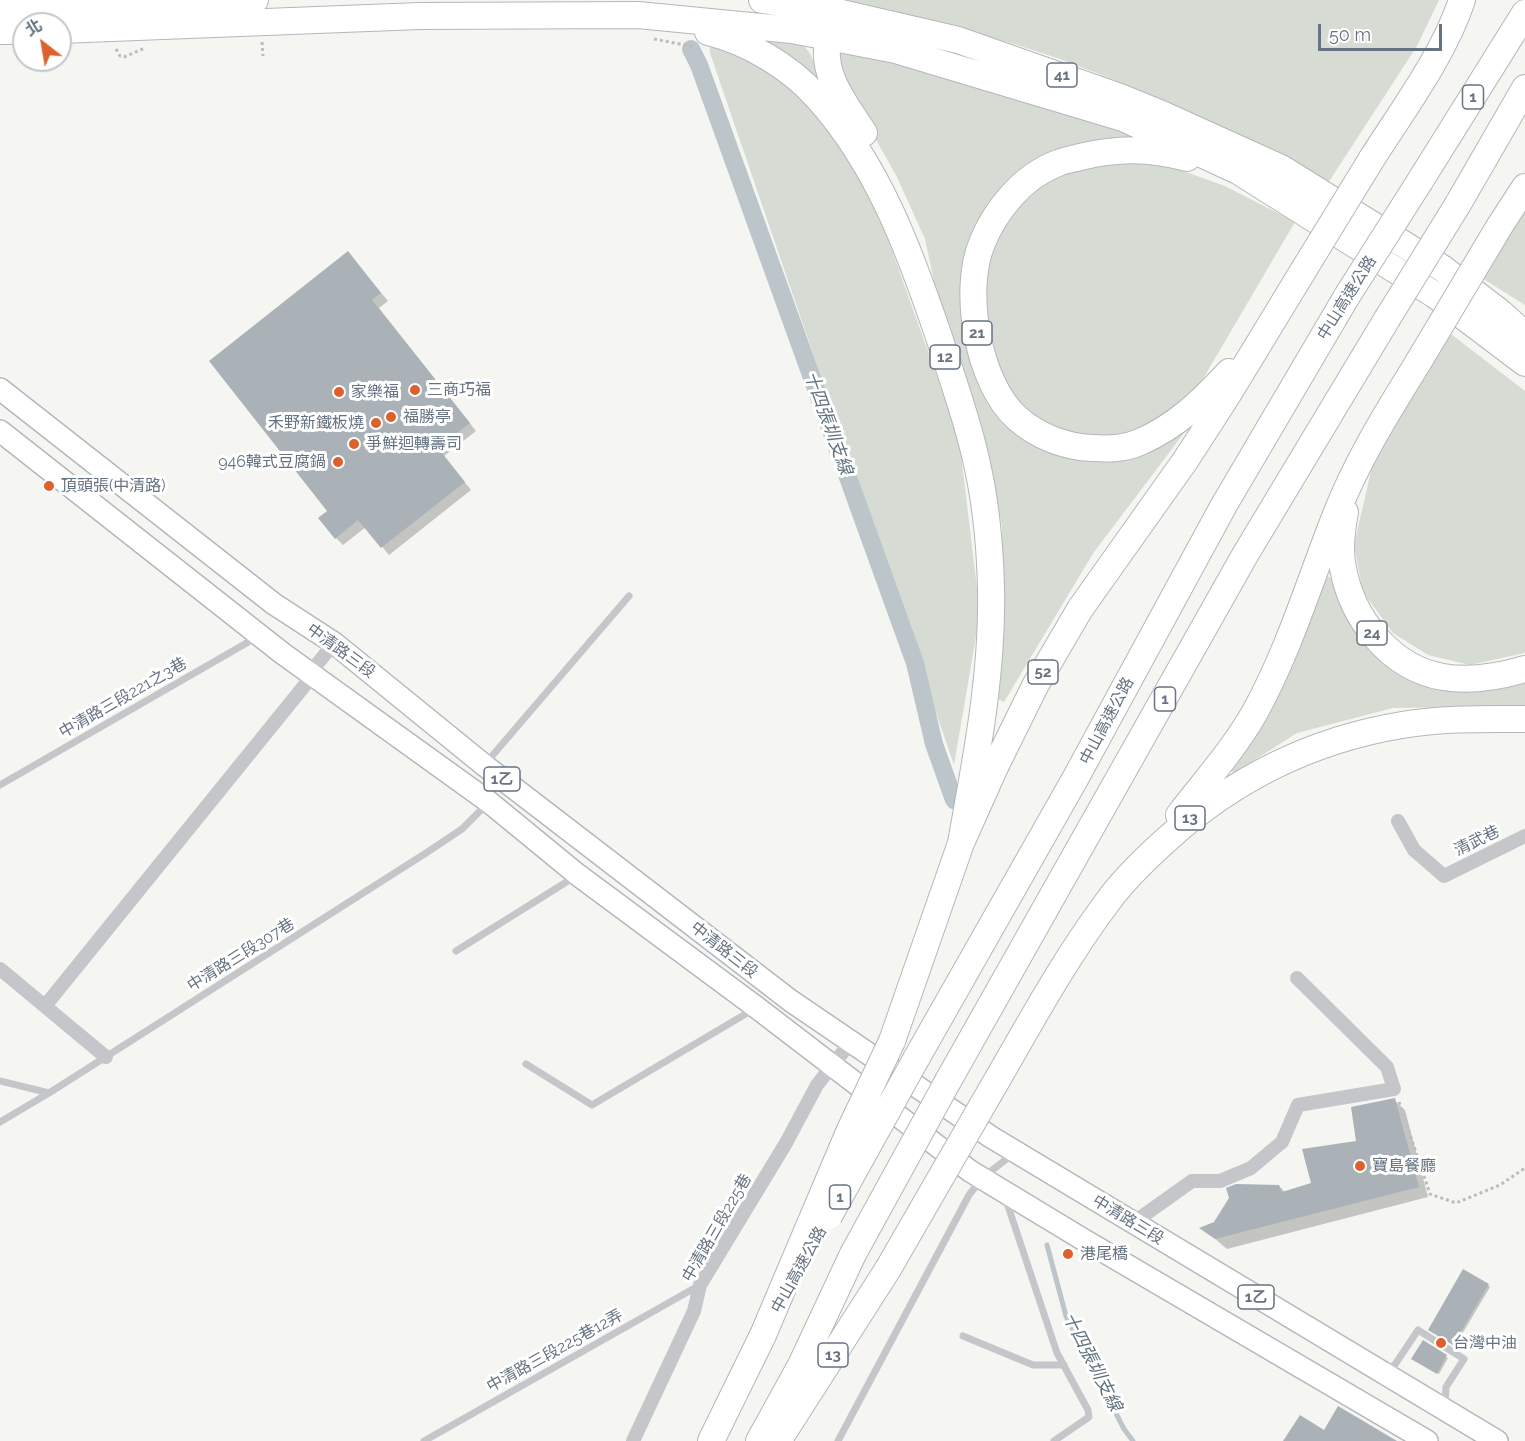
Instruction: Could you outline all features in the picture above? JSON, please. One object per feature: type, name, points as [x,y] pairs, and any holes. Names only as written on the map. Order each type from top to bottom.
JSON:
[{"type":"highway","points":[[0,9],[74,9],[255,0]]},
{"type":"highway","points":[[762,0],[896,50],[1123,118],[1238,171],[1435,295],[1523,354]]},
{"type":"highway","points":[[1262,337],[1440,49],[1456,18],[1462,0]]},
{"type":"highway","name":"中山高速公路","points":[[711,1441],[763,1335],[1075,779],[1224,505],[1347,296],[1525,13]]},
{"type":"highway","points":[[72,30],[420,16],[638,15],[781,29],[831,24]]},
{"type":"highway","name":"12","points":[[638,15],[741,43],[789,71],[816,95],[842,127],[889,207],[931,315],[975,453],[985,514],[991,587],[990,659],[982,724],[961,843]]},
{"type":"highway","points":[[831,24],[827,56],[829,69],[834,83],[898,196],[905,213],[931,315]]},
{"type":"highway","name":"41","points":[[831,24],[958,40],[1120,97],[1281,168],[1442,268],[1501,313]]},
{"type":"highway","name":"1","points":[[759,1441],[801,1365],[854,1254],[948,1081],[1245,555],[1458,204],[1525,88]]},
{"type":"highway","name":"21","points":[[1238,171],[1172,154],[1145,150],[1120,150],[1058,163],[1030,178],[994,217],[981,245],[973,297],[978,336],[982,357],[996,390],[1016,417],[1041,435],[1076,448],[1114,450],[1138,443],[1163,430],[1197,406],[1262,337]]},
{"type":"highway","points":[[1146,858],[1219,765],[1254,713],[1284,654],[1335,516],[1354,473],[1379,426],[1525,187]]},
{"type":"highway","points":[[1501,313],[1523,354]]},
{"type":"highway","points":[[1501,313],[1525,325]]},
{"type":"highway","name":"52","points":[[763,1335],[849,1132],[892,1041],[961,843],[995,766],[1035,686],[1080,609],[1185,461],[1262,337]]},
{"type":"highway","name":"24","points":[[1354,473],[1343,523],[1342,566],[1355,608],[1374,636],[1391,652],[1413,667],[1442,677],[1470,679],[1497,677],[1525,669]]},
{"type":"highway","name":"13","points":[[778,1441],[888,1269],[1067,960],[1107,902],[1146,858],[1194,814],[1225,792],[1270,766],[1305,751],[1345,737],[1403,724],[1462,718],[1525,719]]},
{"type":"main road","name":"中清路三段","points":[[0,389],[274,604],[334,643],[484,765],[791,1001],[850,1043],[1016,1152],[1497,1441]]},
{"type":"main road","name":"中清路三段","points":[[0,431],[260,635],[489,802],[578,875],[982,1178],[1406,1434],[1428,1441]]},
{"type":"street","points":[[45,1006],[309,680],[310,673],[334,643]]},
{"type":"street","name":"清武巷","points":[[1398,820],[1414,850],[1444,876],[1525,836]]},
{"type":"street","points":[[0,969],[106,1057]]},
{"type":"street","points":[[1133,1223],[1192,1181],[1220,1181],[1251,1167],[1282,1142],[1298,1105],[1394,1089],[1387,1067],[1297,978]]},
{"type":"street","name":"中清路三段225巷","points":[[633,1441],[694,1311],[700,1285],[786,1143],[817,1085],[850,1043]]},
{"type":"lane","points":[[484,765],[629,596]]},
{"type":"lane","name":"中清路三段221之3巷","points":[[0,785],[260,635]]},
{"type":"lane","name":"中清路三段307巷","points":[[0,1122],[426,853],[462,829],[489,802]]},
{"type":"lane","points":[[456,951],[578,875]]},
{"type":"lane","points":[[526,1064],[592,1105],[756,1007]]},
{"type":"lane","points":[[0,1081],[49,1093]]},
{"type":"lane","points":[[838,1441],[969,1195],[982,1178],[1016,1152]]},
{"type":"lane","points":[[1002,1189],[1057,1353],[1088,1410],[1089,1417],[1054,1441]]},
{"type":"lane","name":"中清路三段225巷12弄","points":[[424,1441],[700,1285]]},
{"type":"lane","points":[[1376,1368],[1394,1366],[1418,1330],[1441,1343],[1464,1359],[1446,1387],[1448,1412]]},
{"type":"lane","points":[[963,1336],[1033,1365],[1064,1365]]},
{"type":"path","points":[[1394,1089],[1430,1194],[1456,1203],[1500,1185],[1525,1168]]},
{"type":"shaded area","points":[[843,0],[1439,0],[1417,46],[1328,183],[1207,122],[1083,68],[997,39],[841,4]]},
{"type":"shaded area","points":[[761,34],[803,45],[809,52],[831,95],[761,45]]},
{"type":"shaded area","points":[[710,42],[783,75],[829,119],[870,189],[959,438],[980,613],[954,765],[710,53]]},
{"type":"shaded area","points":[[840,47],[1105,122],[1140,138],[1077,153],[983,229],[969,338],[1044,448],[1184,433],[1094,552],[1004,702],[996,698],[1000,657],[1002,526],[979,422],[943,323],[925,239],[896,175],[863,117],[840,69]]},
{"type":"shaded area","points":[[1096,161],[1155,161],[1225,186],[1295,222],[1190,401],[1121,443],[1054,440],[989,370],[979,306],[992,239],[1023,198],[1052,176]]},
{"type":"shaded area","points":[[1525,192],[1525,305],[1477,275]]},
{"type":"shaded area","points":[[1447,331],[1525,391],[1525,653],[1470,665],[1428,655],[1393,633],[1363,592],[1354,545],[1380,432]]},
{"type":"shaded area","points":[[1320,576],[1330,577],[1353,629],[1382,658],[1525,679],[1525,706],[1393,708],[1297,733],[1234,773],[1227,767]]},
{"type":"building","name":"家樂福","points":[[348,251],[381,293],[372,300],[470,423],[438,448],[465,482],[381,548],[358,520],[335,539],[318,518],[327,511],[209,361]]},
{"type":"building","name":"寶島餐廳","points":[[1395,1098],[1419,1187],[1215,1239],[1199,1228],[1214,1222],[1229,1198],[1226,1188],[1236,1184],[1279,1185],[1282,1192],[1311,1183],[1302,1149],[1356,1141],[1351,1107]]},
{"type":"building","points":[[1463,1269],[1489,1284],[1453,1345],[1428,1330]]},
{"type":"building","points":[[1423,1340],[1447,1355],[1437,1374],[1411,1359]]},
{"type":"building","points":[[1338,1406],[1397,1441],[1283,1441],[1300,1415],[1324,1430]]},
{"type":"waterway","name":"十四張圳支線","points":[[691,49],[699,65],[915,663],[934,744],[954,800]]},
{"type":"waterway","name":"十四張圳支線","points":[[1047,1245],[1066,1316],[1124,1429],[1133,1441]]},
{"type":"place","name":"三商巧福","points":[[415,390]]},
{"type":"place","name":"家樂福","points":[[339,392]]},
{"type":"place","name":"福勝亭","points":[[391,417]]},
{"type":"place","name":"禾野新鐵板燒","points":[[376,423]]},
{"type":"place","name":"爭鮮迴轉壽司","points":[[354,444]]},
{"type":"place","name":"946韓式豆腐鍋","points":[[338,462]]},
{"type":"place","name":"頂頭張(中清路)","points":[[49,486]]},
{"type":"place","name":"寶島餐廳","points":[[1360,1166]]},
{"type":"place","name":"港尾橋","points":[[1068,1254]]},
{"type":"place","name":"台灣中油","points":[[1441,1343]]}]
